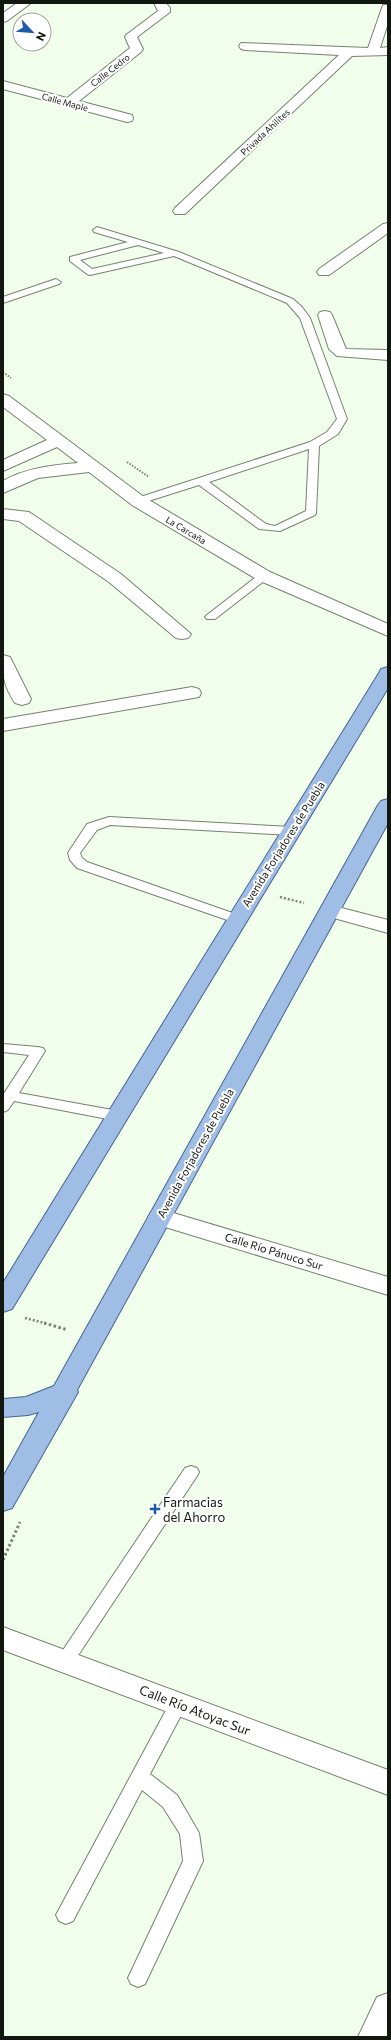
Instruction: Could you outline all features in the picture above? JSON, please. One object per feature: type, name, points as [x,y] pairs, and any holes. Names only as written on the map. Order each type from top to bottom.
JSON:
[{"type":"main road","name":"Avenida Forjadores de Puebla","points":[[11,1309],[118,1116],[236,919],[292,831],[388,673]]},
{"type":"main road","name":"Avenida Forjadores de Puebla","points":[[3,1501],[65,1392],[388,805]]},
{"type":"main road","points":[[3,1408],[28,1406],[65,1392]]},
{"type":"street","points":[[3,18],[25,3]]},
{"type":"street","name":"Calle Cedro","points":[[69,103],[137,49],[131,37],[164,12],[164,8],[160,3]]},
{"type":"street","points":[[374,51],[387,8]]},
{"type":"street","points":[[245,46],[349,52],[388,51]]},
{"type":"street","name":"Privada Ahilites","points":[[180,211],[349,52]]},
{"type":"street","name":"Calle Maple","points":[[3,84],[127,118]]},
{"type":"street","points":[[324,272],[388,227]]},
{"type":"street","points":[[325,315],[337,349],[342,353],[388,355]]},
{"type":"street","name":"La Carcaña","points":[[3,399],[138,502],[264,576],[388,631]]},
{"type":"street","points":[[3,466],[57,441]]},
{"type":"street","points":[[3,488],[21,478],[46,471],[92,467]]},
{"type":"street","points":[[3,493],[12,498],[20,506],[23,516]]},
{"type":"street","points":[[3,514],[23,516],[115,578],[182,634]]},
{"type":"street","points":[[3,661],[22,699]]},
{"type":"street","points":[[3,724],[192,693]]},
{"type":"street","points":[[330,911],[388,927]]},
{"type":"street","name":"Calle Río Pánuco Sur","points":[[160,1217],[388,1286]]},
{"type":"street","name":"Calle Río Atoyac Sur","points":[[3,1638],[388,1783]]},
{"type":"street","points":[[374,2037],[388,2007]]},
{"type":"lane","points":[[97,230],[176,254],[290,301],[299,309],[305,318],[342,419],[337,430],[328,438],[314,444],[138,502]]},
{"type":"lane","points":[[137,243],[73,259],[90,272],[176,254]]},
{"type":"lane","points":[[3,300],[56,282]]},
{"type":"lane","points":[[201,481],[264,527],[276,530],[311,513],[314,444]]},
{"type":"lane","points":[[211,617],[264,576]]},
{"type":"lane","points":[[236,919],[82,865],[76,860],[74,854],[92,827],[109,821],[292,831]]},
{"type":"lane","points":[[3,1048],[38,1051],[7,1102],[118,1116]]},
{"type":"lane","points":[[65,1661],[191,1472]]},
{"type":"lane","points":[[66,1915],[178,1704]]},
{"type":"lane","points":[[138,1978],[193,1861],[190,1833],[170,1801],[140,1777]]},
{"type":"path","points":[[255,889],[330,911]]},
{"type":"path","points":[[11,1309],[94,1337]]},
{"type":"place","name":"Farmacias del Ahorro","points":[[155,1509]]}]
